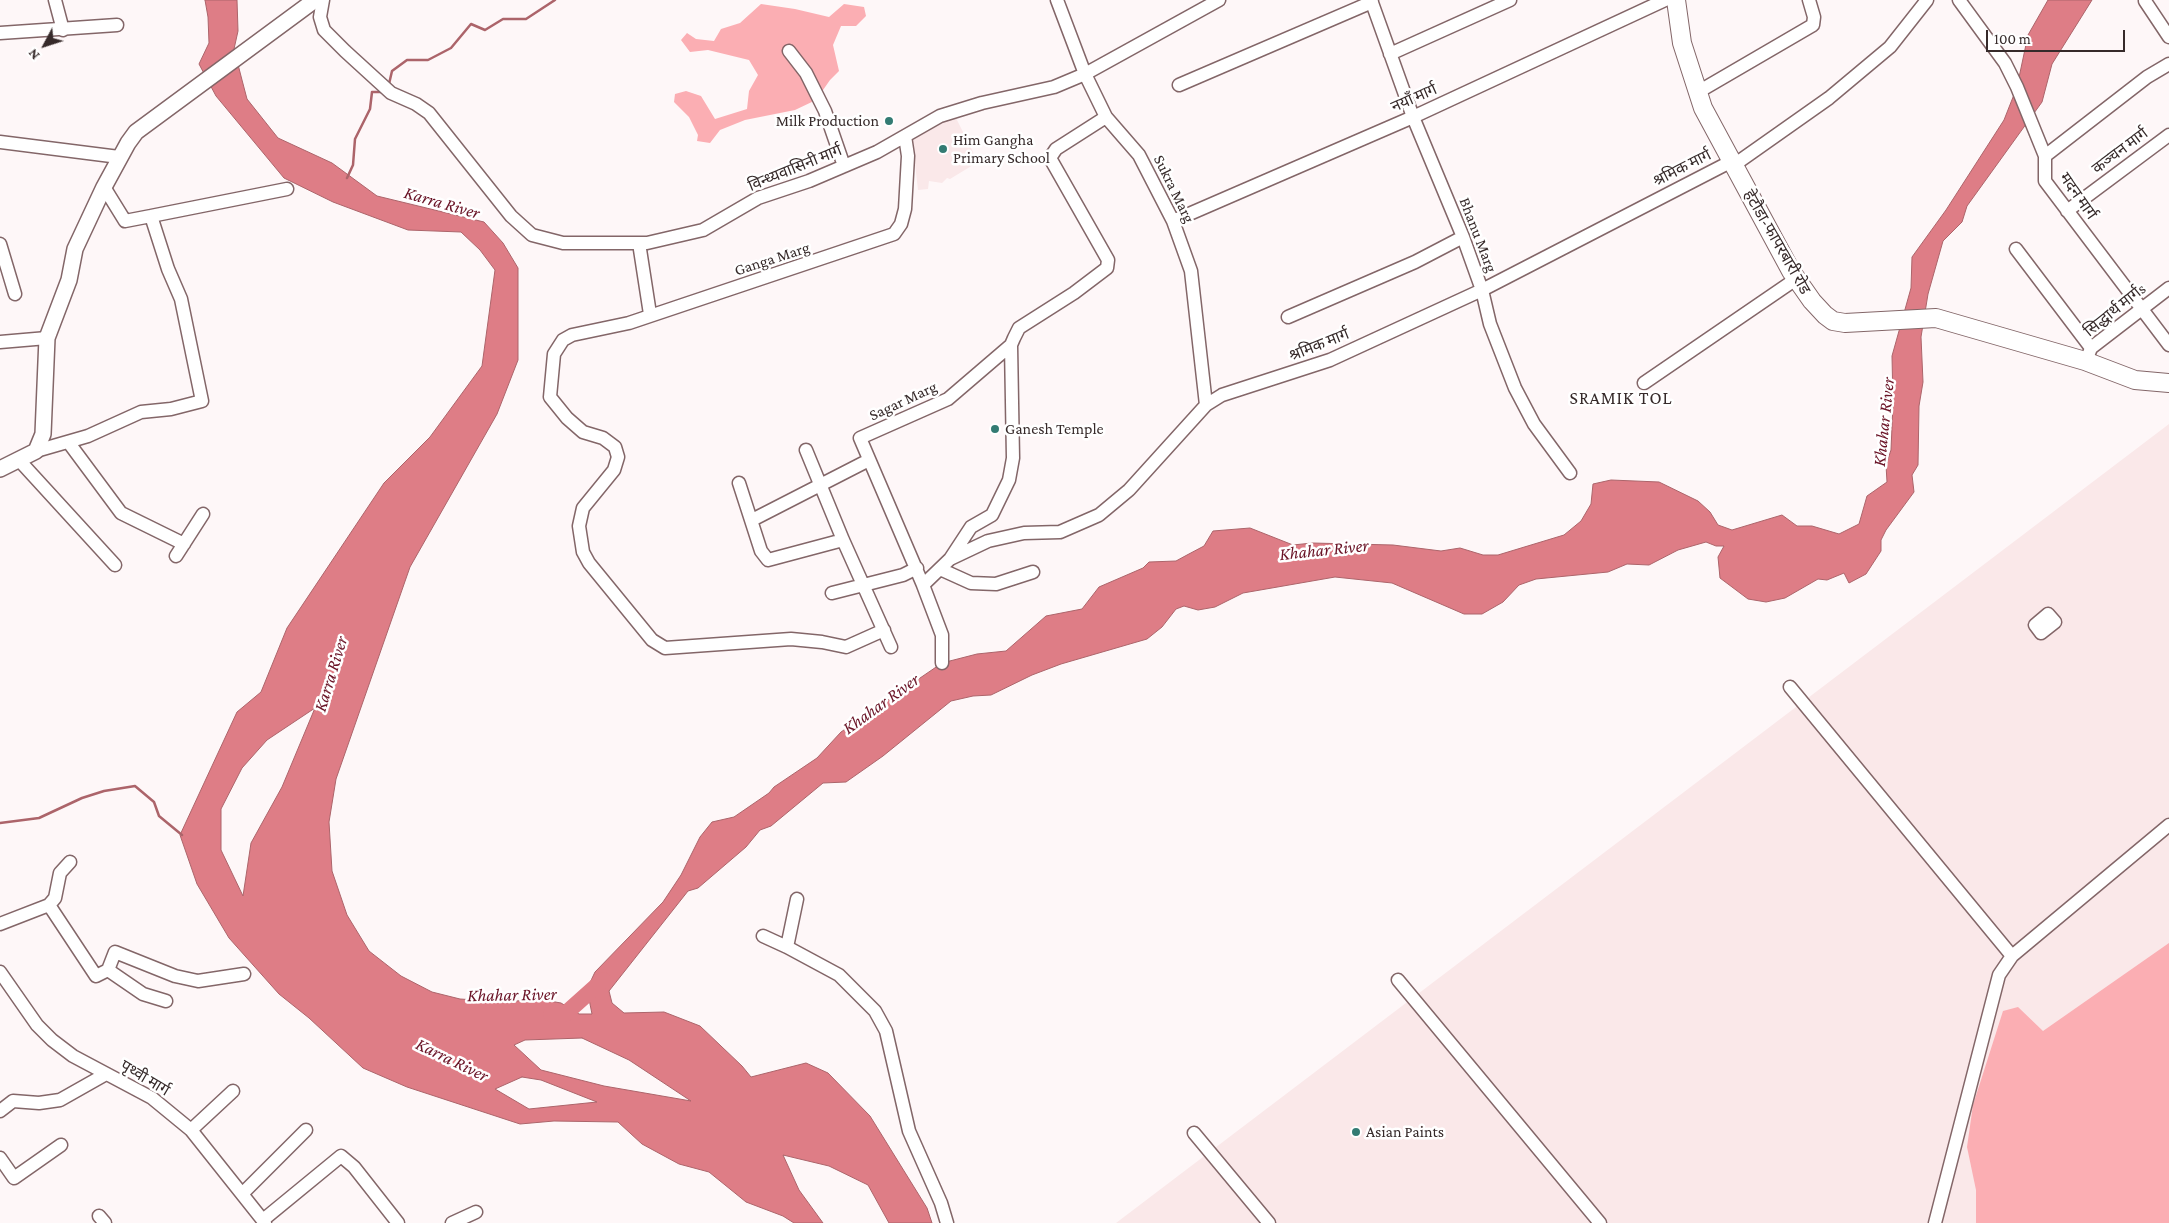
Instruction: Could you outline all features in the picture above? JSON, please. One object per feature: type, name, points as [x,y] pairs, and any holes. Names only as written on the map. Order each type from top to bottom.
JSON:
[{"type":"highway","name":"हेटौडा-फापरबारी रोड","points":[[1676,0],[1682,43],[1703,108],[1796,279],[1812,301],[1833,321],[1845,323],[1936,318],[2088,355],[2135,380],[2169,383]]},
{"type":"main road","points":[[0,469],[36,451],[44,434],[47,338],[69,280],[75,249],[119,157],[136,132],[198,89],[316,1]]},
{"type":"street","points":[[55,0],[63,30]]},
{"type":"street","name":"विन्ध्यवासिनी मार्ग","points":[[316,1],[324,30],[391,93],[416,104],[429,113],[511,216],[532,235],[563,243],[638,243],[703,230],[758,198],[810,181],[878,152],[940,116],[1054,87],[1085,74],[1219,0]]},
{"type":"street","points":[[1390,54],[1510,0]]},
{"type":"street","name":"नयाँ मार्ग","points":[[1173,221],[1414,117],[1666,0]]},
{"type":"street","points":[[1698,92],[1813,25],[1814,16],[1809,0]]},
{"type":"street","name":"श्रमिक मार्ग","points":[[924,585],[950,559],[988,541],[1024,533],[1060,532],[1099,515],[1129,490],[1206,406],[1222,395],[1330,360],[1482,290],[1733,163],[1829,98],[1890,48],[1928,0]]},
{"type":"street","name":"मदन मार्ग","points":[[1959,0],[2005,63],[2031,119],[2045,156],[2045,181],[2169,345]]},
{"type":"street","points":[[1179,86],[1372,1]]},
{"type":"street","name":"Bhanu Marg","points":[[1372,1],[1414,117],[1463,237],[1482,290],[1490,324],[1515,388],[1534,424],[1570,473]]},
{"type":"street","points":[[2145,1],[2169,37]]},
{"type":"street","name":"Sukra Marg","points":[[1063,2],[1085,74],[1106,117],[1140,155],[1173,221],[1191,271],[1206,406]]},
{"type":"street","points":[[0,33],[117,25]]},
{"type":"street","points":[[789,51],[806,73],[825,111],[844,166]]},
{"type":"street","points":[[2045,156],[2147,77],[2169,64]]},
{"type":"street","points":[[950,559],[971,527],[992,515],[1009,480],[1013,458],[1011,345],[1019,328],[1074,293],[1107,268],[1108,260],[1050,158],[1056,149],[1106,117]]},
{"type":"street","name":"कञ्चन मार्ग","points":[[2067,211],[2169,135]]},
{"type":"street","name":"Ganga Marg","points":[[884,630],[846,647],[822,642],[790,639],[665,648],[652,640],[595,571],[582,552],[579,526],[583,508],[614,470],[618,457],[615,447],[609,441],[583,432],[566,418],[550,397],[554,354],[563,340],[572,336],[629,323],[650,314],[786,272],[894,234],[901,224],[905,209],[908,156],[905,136]]},
{"type":"street","points":[[0,142],[119,157]]},
{"type":"street","points":[[104,186],[125,221],[287,189]]},
{"type":"street","points":[[36,451],[69,443],[141,412],[172,409],[202,400],[181,299],[168,269],[151,216]]},
{"type":"street","points":[[1288,317],[1415,262],[1463,237]]},
{"type":"street","points":[[638,243],[650,314]]},
{"type":"street","points":[[0,244],[14,294]]},
{"type":"street","points":[[2016,249],[2088,355]]},
{"type":"street","points":[[1644,382],[1796,279]]},
{"type":"street","name":"सिद्धार्थ मार्गs","points":[[2088,355],[2141,309],[2169,288]]},
{"type":"street","points":[[0,342],[47,338]]},
{"type":"street","name":"Sagar Marg","points":[[942,663],[942,635],[924,585],[860,438],[948,399],[1011,345]]},
{"type":"street","points":[[69,443],[121,513],[184,544]]},
{"type":"street","points":[[806,450],[843,540],[892,647]]},
{"type":"street","points":[[18,459],[115,565]]},
{"type":"street","points":[[752,520],[869,460]]},
{"type":"street","points":[[738,483],[761,551],[768,560],[843,540]]},
{"type":"street","points":[[176,556],[203,514]]},
{"type":"street","points":[[832,592],[903,575],[917,568]]},
{"type":"street","points":[[940,568],[971,583],[996,584],[1033,572]]},
{"type":"street","points":[[1790,687],[2012,956]]},
{"type":"street","points":[[1935,1223],[1999,975],[2012,956],[2169,825]]},
{"type":"street","points":[[0,924],[49,905],[55,898],[60,872],[70,862]]},
{"type":"street","points":[[787,947],[797,899]]},
{"type":"street","points":[[49,905],[96,976],[108,970],[115,952],[175,976],[198,981],[244,974]]},
{"type":"street","points":[[763,936],[839,975],[875,1011],[886,1031],[909,1131],[941,1203],[947,1223]]},
{"type":"street","points":[[108,970],[143,994],[166,1001]]},
{"type":"street","name":"पृथ्वी मार्ग","points":[[0,972],[37,1025],[52,1040],[72,1056],[152,1098],[191,1130],[264,1222]]},
{"type":"street","points":[[1398,980],[1600,1223]]},
{"type":"street","points":[[0,1111],[13,1101],[39,1103],[60,1100],[106,1074]]},
{"type":"street","points":[[191,1130],[233,1091]]},
{"type":"street","points":[[242,1194],[306,1130]]},
{"type":"street","points":[[1194,1133],[1269,1223]]},
{"type":"street","points":[[0,1158],[14,1178],[61,1145]]},
{"type":"street","points":[[264,1222],[340,1156],[354,1167],[398,1223]]},
{"type":"street","points":[[452,1223],[476,1212]]},
{"type":"shaded area","points":[[761,4],[829,17],[844,4],[864,7],[866,16],[856,26],[841,26],[833,45],[839,71],[816,100],[795,110],[745,120],[720,130],[710,143],[697,141],[698,135],[689,117],[674,102],[675,94],[686,91],[701,96],[715,119],[747,109],[749,91],[758,75],[749,60],[708,50],[690,52],[681,40],[687,33],[696,39],[714,41],[721,29],[740,23]]},
{"type":"shaded area","name":"Him Gangha Primary School","points":[[955,116],[978,162],[950,179],[947,178],[942,183],[929,181],[928,189],[918,190],[912,137]]},
{"type":"shaded area","points":[[2169,424],[2169,1223],[1116,1223]]},
{"type":"shaded area","points":[[2169,943],[2169,1223],[1976,1223],[1976,1190],[1967,1147],[1973,1105],[2003,1011],[2018,1007],[2043,1031]]},
{"type":"water","name":"Karra River","points":[[205,0],[237,0],[238,31],[234,49],[247,99],[278,138],[332,163],[377,196],[484,222],[503,243],[518,268],[518,360],[497,414],[410,567],[336,779],[329,822],[332,871],[347,915],[369,951],[401,976],[432,992],[460,999],[506,1002],[538,999],[561,1003],[579,1014],[592,1014],[587,989],[595,972],[663,902],[681,875],[700,837],[712,822],[734,817],[769,793],[774,787],[817,758],[841,732],[942,663],[977,654],[1006,651],[1046,616],[1082,609],[1099,587],[1143,568],[1149,562],[1176,561],[1204,546],[1213,531],[1250,528],[1293,545],[1312,543],[1393,545],[1441,551],[1460,548],[1483,555],[1498,555],[1564,535],[1581,521],[1591,504],[1593,484],[1611,480],[1659,482],[1698,501],[1710,512],[1718,525],[1732,530],[1782,515],[1797,526],[1812,526],[1839,534],[1859,524],[1867,496],[1887,482],[1886,465],[1891,450],[1893,404],[1892,356],[1911,288],[1912,257],[1946,210],[2004,120],[2017,87],[2028,35],[2048,0],[2092,0],[2052,64],[2042,102],[1967,206],[1962,222],[1943,241],[1928,294],[1921,337],[1923,382],[1919,406],[1918,465],[1912,475],[1914,492],[1886,530],[1881,540],[1881,551],[1866,574],[1849,583],[1844,573],[1827,580],[1818,579],[1785,598],[1766,602],[1748,599],[1720,578],[1718,557],[1724,546],[1716,546],[1706,542],[1678,550],[1649,565],[1627,564],[1608,572],[1536,579],[1519,585],[1503,602],[1482,614],[1464,614],[1392,583],[1335,577],[1243,593],[1215,607],[1198,610],[1184,606],[1176,609],[1162,627],[1147,639],[1061,664],[1032,675],[991,695],[973,696],[951,701],[883,756],[846,782],[823,783],[771,826],[760,830],[746,847],[698,888],[688,891],[609,991],[612,1003],[624,1013],[664,1012],[700,1026],[751,1077],[806,1063],[828,1073],[870,1116],[927,1208],[932,1223],[889,1223],[868,1185],[829,1166],[783,1155],[799,1190],[823,1223],[794,1223],[783,1216],[746,1202],[709,1172],[679,1164],[642,1144],[618,1122],[554,1121],[520,1124],[407,1087],[363,1068],[309,1018],[279,994],[229,938],[197,884],[180,835],[237,712],[261,692],[287,628],[384,483],[430,437],[482,366],[495,270],[480,250],[461,232],[408,230],[333,202],[284,178],[216,96],[199,64],[209,43]],"holes":[[[315,708],[282,787],[251,843],[243,896],[221,850],[221,809],[242,768],[267,740]],[[582,1038],[629,1060],[691,1101],[604,1086],[541,1070],[514,1045],[525,1040]],[[522,1077],[541,1080],[597,1102],[529,1109],[495,1089]]]},
{"type":"waterway","points":[[389,84],[392,71],[407,60],[428,60],[451,48],[471,24],[485,30],[503,19],[526,19],[555,0]]},
{"type":"waterway","points":[[347,178],[353,165],[355,139],[370,109],[372,92],[383,92]]},
{"type":"waterway","points":[[0,823],[39,818],[82,798],[104,791],[135,786],[154,802],[159,816],[182,835]]},
{"type":"waterway","name":"Khahar River","points":[[551,1014],[565,1014],[603,980]]},
{"type":"place","name":"Milk Production","points":[[889,121]]},
{"type":"place","name":"Him Gangha Primary School","points":[[943,149]]},
{"type":"place","name":"Ganesh Temple","points":[[995,429]]},
{"type":"place","name":"Asian Paints","points":[[1356,1132]]},
{"type":"district","name":"SRAMIK TOL","points":[[1621,398]]}]
